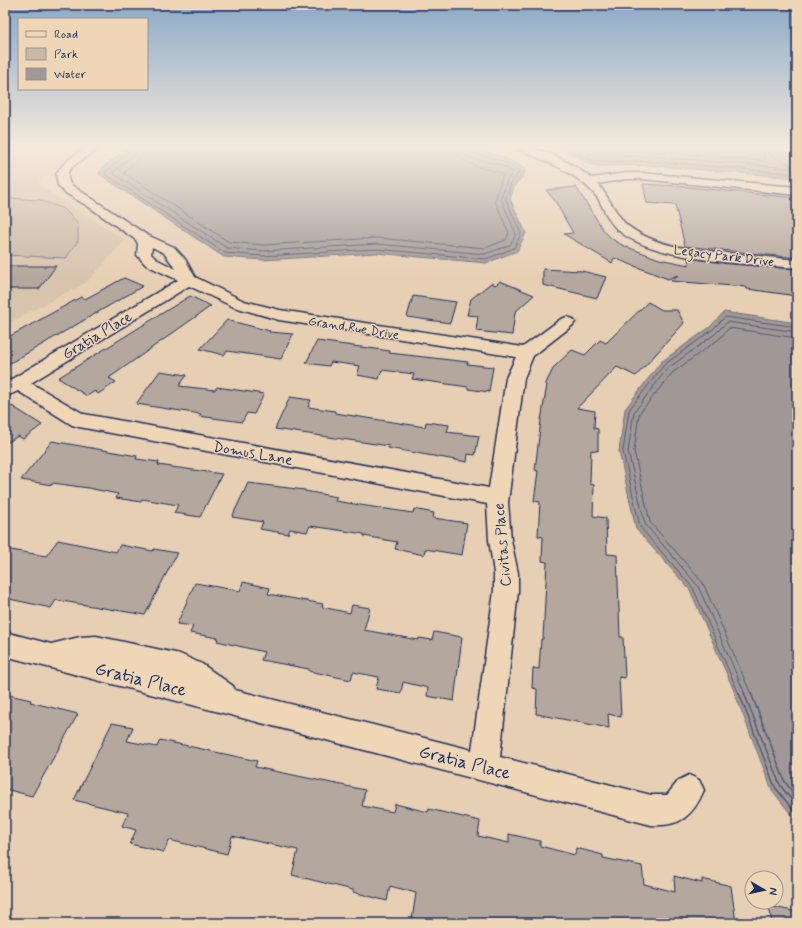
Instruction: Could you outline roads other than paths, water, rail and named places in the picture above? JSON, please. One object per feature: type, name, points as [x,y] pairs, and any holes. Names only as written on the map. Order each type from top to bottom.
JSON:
[{"type":"street","points":[[69,190],[93,204],[142,238],[162,246],[174,255],[180,262],[189,280]]},
{"type":"street","name":"Legacy Park Drive","points":[[597,190],[621,227],[648,242],[666,248],[687,252],[797,264]]},
{"type":"street","name":"Grand Rue Drive","points":[[142,238],[145,241],[143,251],[146,258],[159,267],[239,304],[279,315],[526,353]]},
{"type":"street","name":"Gratia Place","points":[[12,387],[189,280]]},
{"type":"street","name":"Civitas Place","points":[[484,767],[506,591],[506,573],[497,509],[516,378],[520,364],[526,353],[567,322]]},
{"type":"street","name":"Domus Lane","points":[[12,387],[79,420],[498,498]]},
{"type":"street","name":"Gratia Place","points":[[5,644],[651,810],[669,810],[676,807],[689,790]]},
{"type":"water","points":[[124,190],[513,190],[510,199],[526,233],[517,251],[486,263],[376,253],[263,260],[224,257]]},
{"type":"water","points":[[724,312],[797,323],[797,822],[772,790],[732,686],[690,590],[636,529],[619,451],[625,409],[661,362],[710,327]]}]
